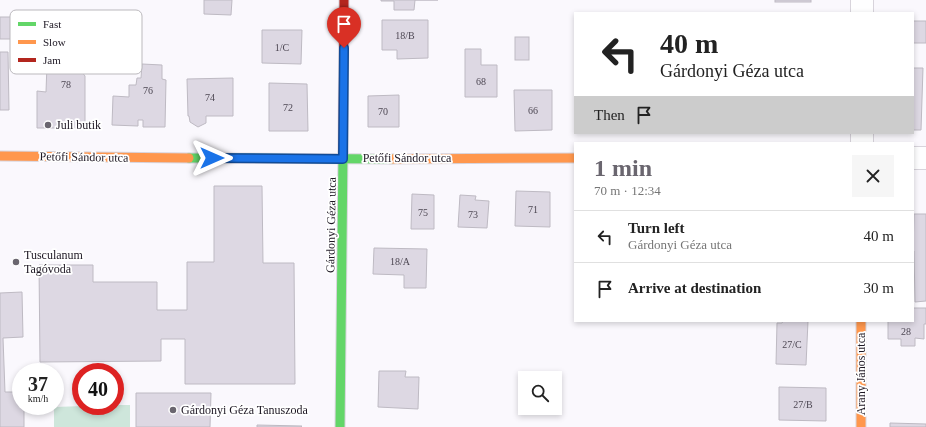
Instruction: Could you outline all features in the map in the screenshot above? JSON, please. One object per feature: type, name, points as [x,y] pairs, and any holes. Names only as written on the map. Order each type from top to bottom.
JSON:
[{"type":"street","name":"Gárdonyi Géza utca","points":[[340,427],[344,0]]},
{"type":"street","points":[[862,0],[862,12]]},
{"type":"street","name":"Petőfi Sándor utca","points":[[0,156],[343,159],[574,158]]},
{"type":"street","points":[[914,158],[926,158]]},
{"type":"street","name":"Arany János utca","points":[[861,322],[861,427]]},
{"type":"green space","points":[[124,405],[130,405],[130,427],[54,427],[54,415],[64,415],[64,407],[72,406],[72,415],[124,415]]},
{"type":"building","points":[[204,0],[232,0],[231,15],[204,14]]},
{"type":"building","points":[[381,0],[415,0],[414,10],[394,10],[394,1]]},
{"type":"building","points":[[775,0],[811,0],[811,2],[775,2]]},
{"type":"building","points":[[0,17],[10,17],[10,39],[0,39]]},
{"type":"building","points":[[382,20],[428,20],[428,58],[397,59],[397,50],[382,50]]},
{"type":"building","points":[[914,21],[926,21],[926,43],[914,43]]},
{"type":"building","points":[[262,30],[302,30],[301,64],[262,63]]},
{"type":"building","points":[[515,37],[529,37],[529,60],[515,60]]},
{"type":"building","points":[[465,49],[481,49],[481,65],[497,65],[497,97],[465,97]]},
{"type":"building","points":[[0,52],[8,52],[9,110],[0,110]]},
{"type":"building","points":[[142,64],[162,65],[162,79],[166,80],[165,127],[143,127],[143,120],[138,120],[138,126],[112,125],[113,96],[129,97],[129,85],[136,85],[137,78],[141,78]]},
{"type":"building","points":[[914,68],[923,68],[921,130],[914,130]]},
{"type":"building","points":[[47,74],[83,74],[85,76],[85,128],[37,128],[37,91],[46,92]]},
{"type":"building","points":[[233,78],[233,116],[206,116],[206,123],[198,127],[190,122],[188,116],[187,79]]},
{"type":"building","points":[[269,83],[307,84],[308,131],[269,131]]},
{"type":"building","points":[[514,90],[552,90],[552,130],[515,131]]},
{"type":"building","points":[[399,95],[399,127],[368,127],[368,96]]},
{"type":"building","points":[[214,186],[262,186],[263,263],[294,263],[295,384],[185,384],[185,339],[161,339],[161,361],[40,362],[39,265],[93,265],[93,282],[157,282],[157,310],[187,310],[187,262],[214,262]]},
{"type":"building","points":[[516,191],[550,192],[550,227],[515,226]]},
{"type":"building","points":[[412,194],[434,195],[434,229],[411,229]]},
{"type":"building","points":[[460,195],[476,196],[475,200],[489,201],[487,228],[458,227]]},
{"type":"building","points":[[914,214],[926,214],[926,301],[915,302]]},
{"type":"building","points":[[374,248],[427,249],[426,288],[404,288],[404,275],[373,274]]},
{"type":"building","name":"Tusculanum Tagóvoda","points":[[22,292],[23,337],[3,338],[5,392],[12,392],[12,415],[24,415],[24,427],[0,427],[0,293]]},
{"type":"building","points":[[914,308],[926,308],[924,339],[915,338],[915,346],[901,346],[901,339],[888,339],[888,322],[914,322]]},
{"type":"building","points":[[808,322],[806,365],[776,364],[777,323]]},
{"type":"building","points":[[379,371],[406,371],[405,377],[419,377],[418,409],[378,407]]},
{"type":"building","points":[[779,387],[826,388],[826,421],[779,420]]},
{"type":"building","name":"Gárdonyi Géza Tanuszoda","points":[[136,393],[211,393],[210,427],[136,427]]},
{"type":"building","points":[[890,423],[926,424],[926,427],[890,427]]},
{"type":"building","points":[[257,425],[302,426],[257,427]]},
{"type":"traffic: fast","points":[[340,427],[343,152]]},
{"type":"traffic: fast","points":[[189,158],[391,159]]},
{"type":"traffic: slow","points":[[0,156],[189,158]]},
{"type":"traffic: slow","points":[[391,159],[574,158]]},
{"type":"traffic: slow","points":[[861,322],[861,427]]},
{"type":"traffic: jam","points":[[343,152],[344,0]]},
{"type":"place","name":"Juli butik","points":[[48,125]]},
{"type":"place","name":"Tusculanum Tagóvoda","points":[[16,262]]},
{"type":"place","name":"Gárdonyi Géza Tanuszoda","points":[[173,410]]},
{"type":"route","points":[[212,158],[343,159],[344,48]]}]
